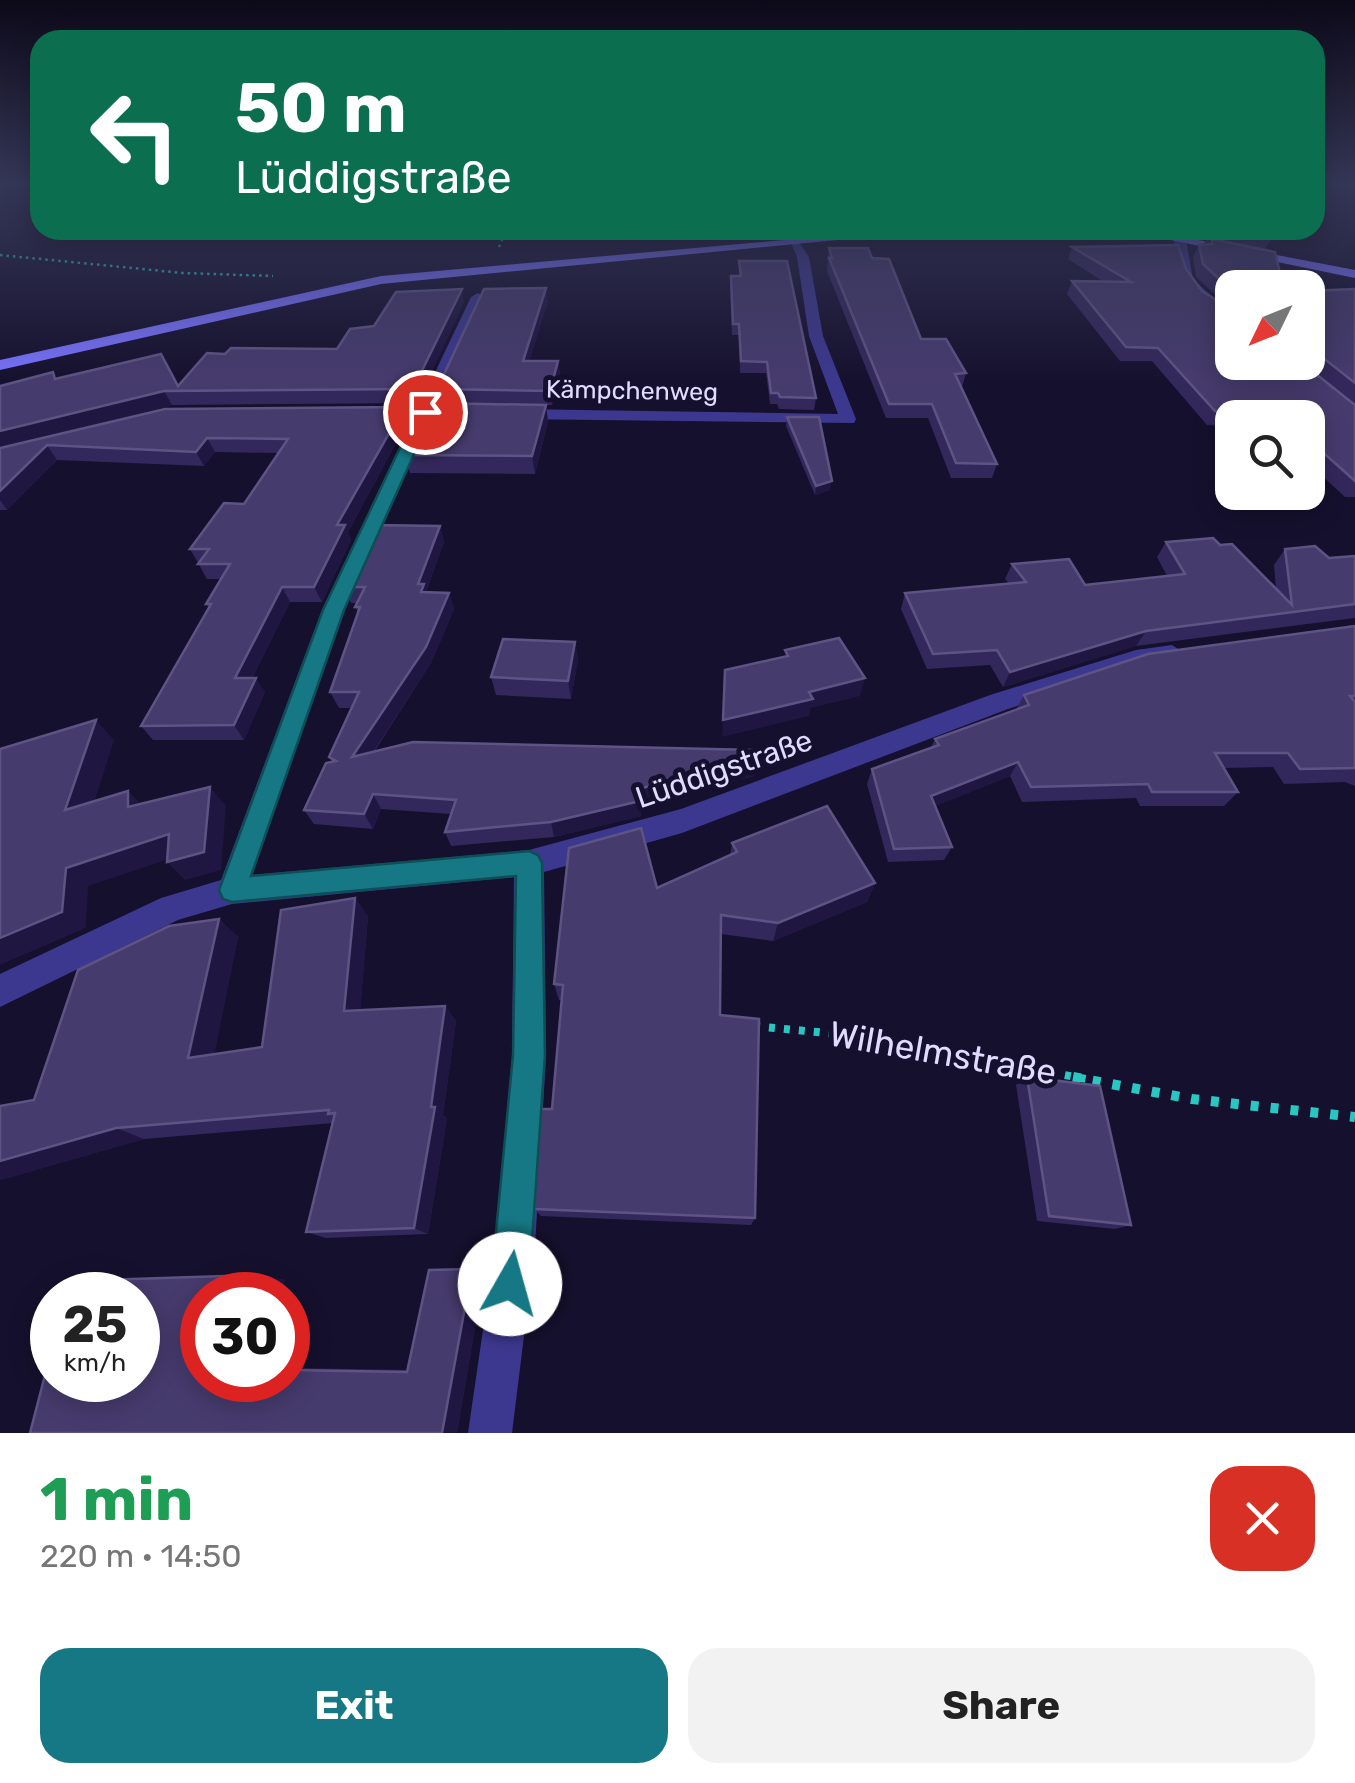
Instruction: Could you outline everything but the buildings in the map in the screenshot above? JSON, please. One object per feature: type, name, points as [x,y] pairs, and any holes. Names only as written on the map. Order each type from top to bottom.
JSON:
[{"type":"main road","points":[[0,364],[381,280],[432,272],[720,250]]},
{"type":"main road","points":[[1231,250],[1355,274]]},
{"type":"street","name":"Kämpchenweg","points":[[350,413],[848,420],[816,336],[797,250]]},
{"type":"street","points":[[1181,250],[1182,276],[1215,308]]},
{"type":"street","points":[[232,890],[334,610],[478,297]]},
{"type":"street","name":"Lüddigstraße","points":[[0,991],[172,908],[232,890],[529,863],[682,820],[999,702],[1136,658],[1208,648]]},
{"type":"street","points":[[490,1433],[515,1247],[528,1074],[529,863]]},
{"type":"path","points":[[0,255],[183,272],[282,276]]},
{"type":"path","name":"Wilhelmstraße","points":[[736,1024],[848,1035],[1192,1100],[1355,1116]]},
{"type":"route","points":[[425,412],[334,610],[232,890],[529,863],[529,1055],[510,1284]]}]
